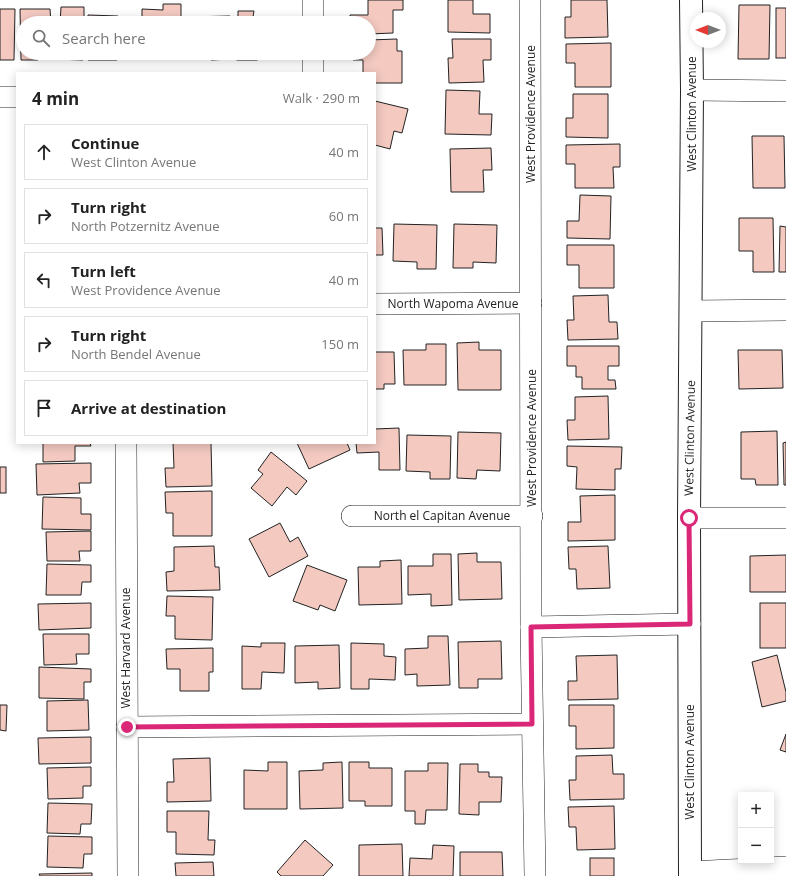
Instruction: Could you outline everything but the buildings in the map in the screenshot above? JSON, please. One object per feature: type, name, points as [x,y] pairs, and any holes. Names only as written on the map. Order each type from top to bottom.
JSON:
[{"type":"main road","name":"West Clinton Avenue","points":[[690,874],[689,518],[692,311],[691,0]]},
{"type":"street","points":[[313,0],[313,16]]},
{"type":"street","name":"West Providence Avenue","points":[[530,0],[531,627],[536,876]]},
{"type":"street","points":[[313,60],[313,72]]},
{"type":"street","points":[[692,90],[786,91]]},
{"type":"street","points":[[0,97],[16,97]]},
{"type":"street","name":"North Wapoma Avenue","points":[[376,304],[531,303]]},
{"type":"street","points":[[692,311],[786,310]]},
{"type":"street","name":"West Harvard Avenue","points":[[126,444],[128,876]]},
{"type":"street","name":"North el Capitan Avenue","points":[[352,516],[532,516]]},
{"type":"street","points":[[689,518],[786,518]]},
{"type":"street","points":[[531,627],[690,624]]},
{"type":"street","points":[[127,727],[532,724]]},
{"type":"street","points":[[690,874],[766,872],[786,867]]},
{"type":"route","points":[[127,727],[532,724],[531,627],[690,624],[689,518]]}]
